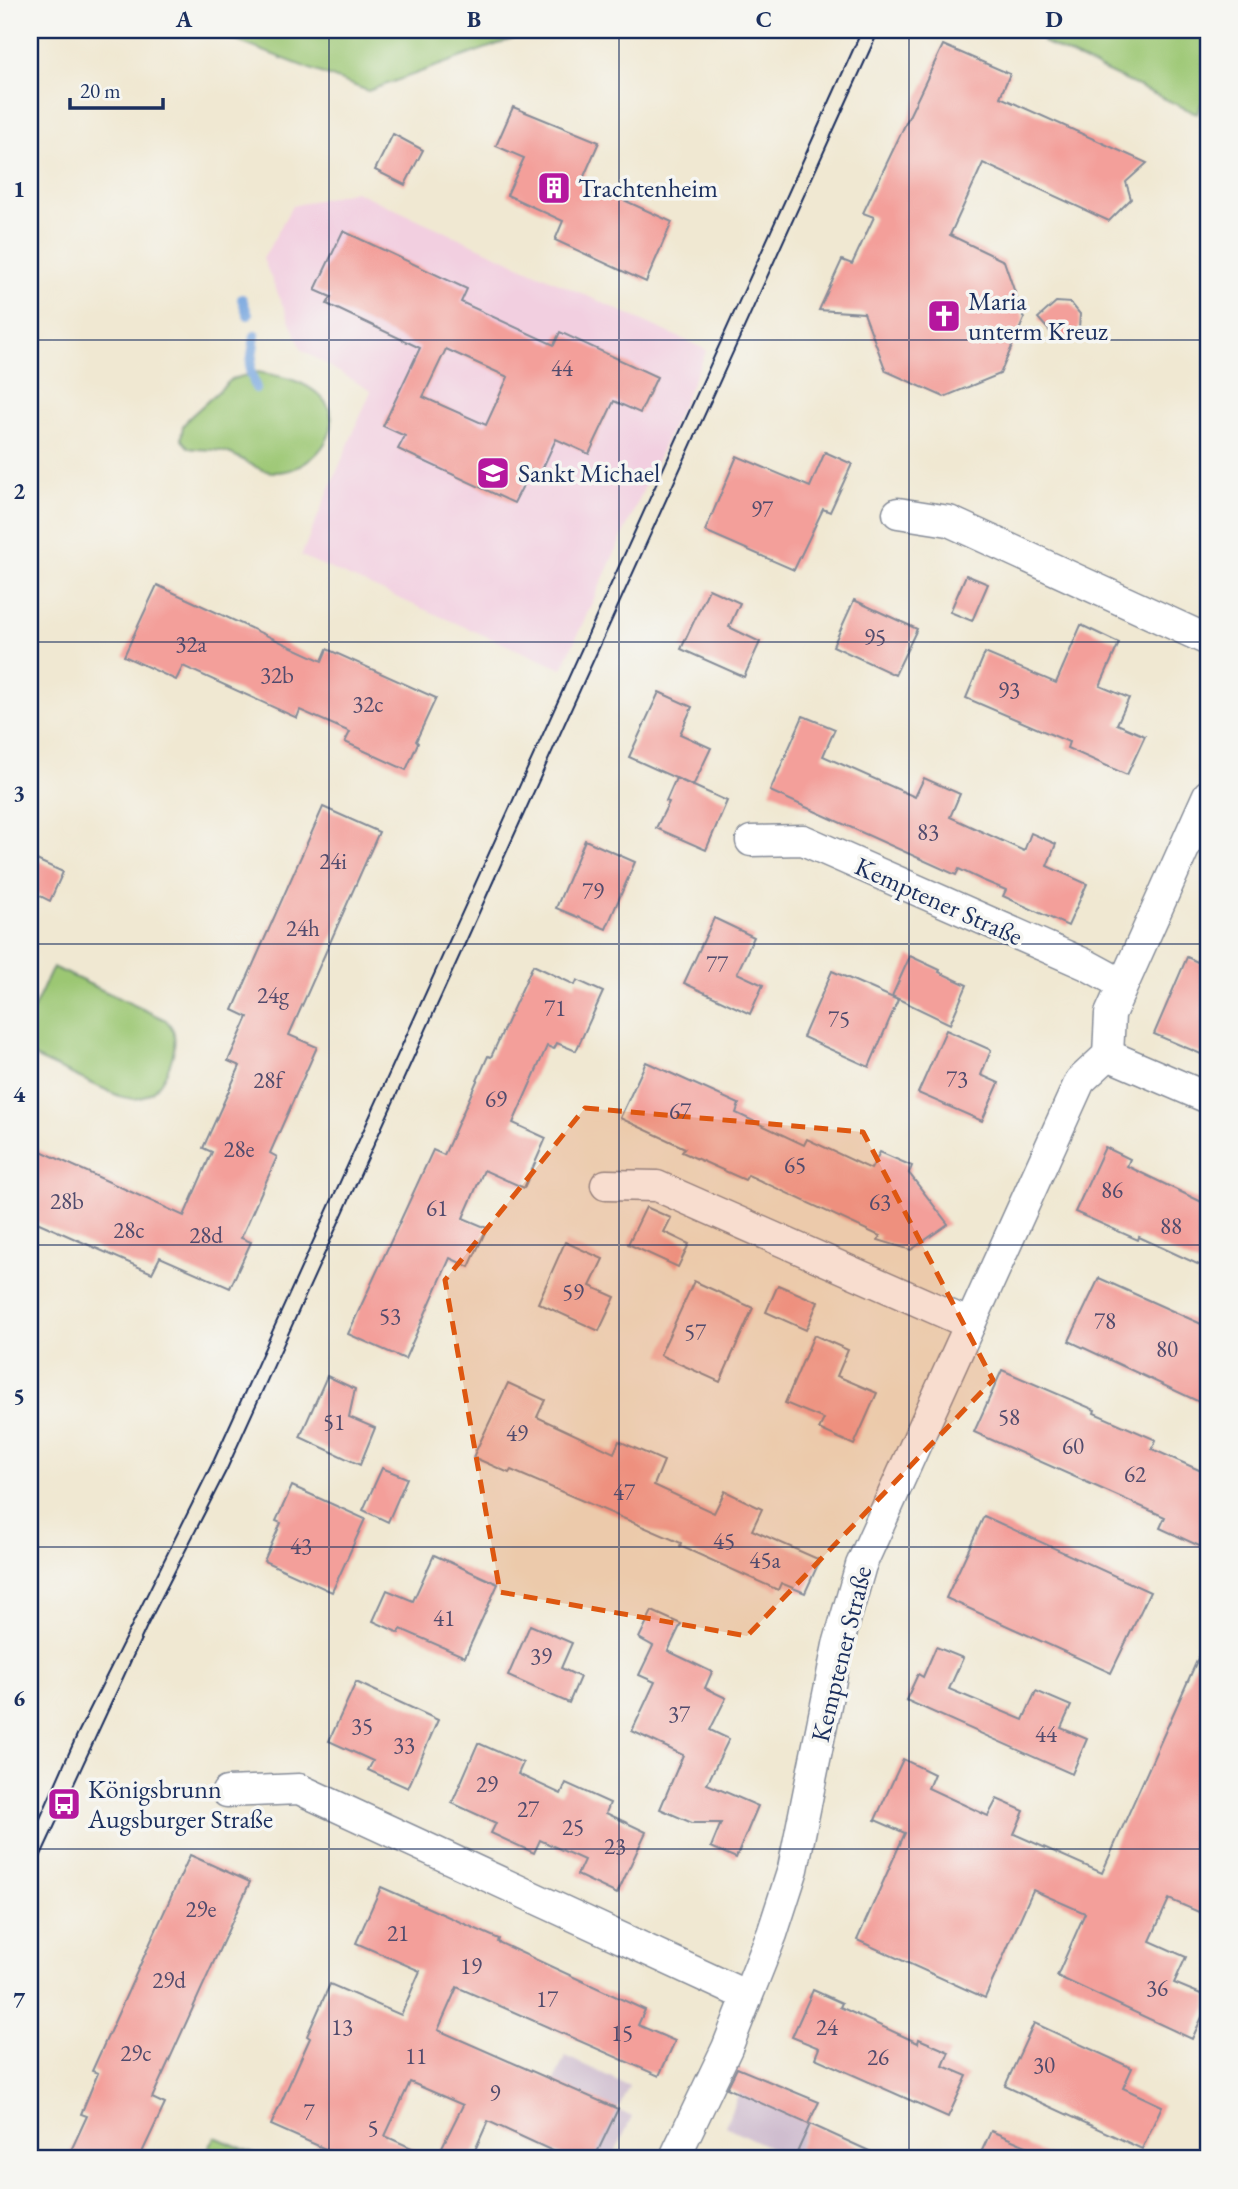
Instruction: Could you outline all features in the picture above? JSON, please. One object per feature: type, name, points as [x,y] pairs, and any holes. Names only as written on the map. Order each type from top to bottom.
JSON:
[{"type":"street","points":[[898,513],[949,521],[1208,640]]},
{"type":"street","points":[[1208,795],[1110,1014],[1108,1055],[1208,1098]]},
{"type":"street","name":"Kemptener Straße","points":[[751,841],[803,840],[1087,965],[1122,984]]},
{"type":"street","name":"Kemptener Straße","points":[[674,2159],[727,2048],[772,1934],[793,1869],[838,1646],[861,1565],[917,1436],[1080,1081],[1108,1055]]},
{"type":"street","points":[[606,1185],[657,1186],[970,1324]]},
{"type":"street","points":[[226,1792],[299,1789],[747,1996]]},
{"type":"highlighted area","points":[[585,1108],[863,1132],[993,1380],[747,1636],[500,1592],[445,1280]]},
{"type":"shaded area","name":"Sankt Michael","points":[[355,191],[707,350],[562,669],[301,556],[371,391],[302,350],[263,259],[292,206]]},
{"type":"shaded area","points":[[565,2056],[629,2086],[618,2110],[632,2117],[612,2159],[569,2159],[528,2140]]},
{"type":"shaded area","points":[[739,2093],[817,2104],[794,2159],[725,2126]]},
{"type":"green space","points":[[208,30],[537,30],[368,91]]},
{"type":"green space","points":[[1049,30],[1208,30],[1208,90],[1197,114],[1043,42]]},
{"type":"green space","points":[[258,372],[308,386],[329,408],[332,420],[326,442],[308,461],[297,467],[285,471],[267,471],[229,453],[189,448],[181,439],[183,426],[189,418],[232,379]]},
{"type":"green space","points":[[53,967],[166,1020],[173,1029],[173,1051],[168,1069],[152,1092],[132,1099],[119,1096],[30,1055],[30,1016]]},
{"type":"green space","points":[[215,2137],[267,2159],[203,2159]]},
{"type":"building","points":[[943,45],[1010,74],[1000,97],[1147,163],[1126,182],[1131,199],[1109,221],[983,163],[950,235],[1004,261],[1024,319],[1000,374],[944,397],[886,371],[864,313],[819,310],[842,260],[852,264],[874,217],[863,213]]},
{"type":"building","name":"Trachtenheim","points":[[513,107],[599,142],[582,181],[672,222],[646,282],[555,240],[563,221],[507,195],[524,158],[496,146]]},
{"type":"building","points":[[393,134],[423,150],[405,185],[375,170]]},
{"type":"building","points":[[343,231],[467,289],[461,302],[554,345],[560,332],[657,377],[640,413],[614,401],[589,454],[556,439],[540,474],[531,470],[514,503],[398,449],[405,436],[383,426],[420,348],[327,304],[331,297],[315,290]],"holes":[[[446,349],[508,377],[486,425],[423,397]]]},
{"type":"building","points":[[1056,302],[1071,303],[1080,314],[1079,328],[1068,337],[1054,336],[1038,318]]},
{"type":"building","points":[[825,452],[852,464],[830,512],[823,509],[794,570],[705,531],[737,456],[810,487]]},
{"type":"building","points":[[966,575],[988,584],[972,621],[950,612]]},
{"type":"building","points":[[157,585],[322,661],[327,649],[436,698],[406,770],[345,742],[350,732],[300,710],[297,718],[183,666],[176,680],[124,656]]},
{"type":"building","points":[[709,589],[740,603],[729,627],[760,642],[744,677],[681,649]]},
{"type":"building","points":[[854,600],[917,629],[895,675],[833,646]]},
{"type":"building","points":[[1081,625],[1119,643],[1100,686],[1129,698],[1117,724],[1145,736],[1127,775],[1067,748],[1069,742],[966,698],[985,653],[1056,683]]},
{"type":"building","points":[[659,692],[692,707],[680,734],[711,748],[693,786],[629,757]]},
{"type":"building","points":[[803,716],[835,729],[823,756],[915,797],[924,778],[960,794],[950,817],[1024,851],[1031,833],[1056,844],[1047,866],[1087,884],[1068,926],[1003,896],[1006,890],[959,869],[956,875],[770,791]]},
{"type":"building","points":[[676,778],[727,801],[706,850],[656,828],[669,802],[666,801]]},
{"type":"building","points":[[323,807],[379,832],[289,1035],[317,1047],[270,1153],[277,1157],[241,1238],[251,1242],[230,1288],[160,1257],[152,1273],[30,1219],[30,1146],[184,1216],[212,1152],[203,1148],[240,1066],[228,1061],[248,1017],[233,1010]]},
{"type":"building","points":[[585,840],[635,862],[606,929],[556,908]]},
{"type":"building","points":[[30,857],[63,872],[50,901],[30,891]]},
{"type":"building","points":[[714,918],[754,937],[737,973],[763,985],[750,1014],[684,983]]},
{"type":"building","points":[[910,956],[967,985],[950,1024],[892,996]]},
{"type":"building","points":[[1187,957],[1208,967],[1208,1057],[1154,1034]]},
{"type":"building","points":[[533,965],[575,985],[577,980],[603,992],[576,1051],[557,1043],[554,1049],[547,1046],[513,1123],[546,1138],[524,1188],[484,1170],[463,1218],[487,1228],[469,1267],[450,1258],[405,1359],[348,1334],[433,1150],[444,1155],[488,1056],[491,1057]]},
{"type":"building","points":[[832,971],[898,1000],[869,1067],[803,1037]]},
{"type":"building","points":[[946,1030],[991,1050],[981,1075],[999,1083],[982,1121],[918,1093]]},
{"type":"building","points":[[646,1062],[739,1104],[736,1113],[804,1145],[807,1139],[871,1169],[880,1152],[912,1166],[909,1173],[948,1224],[911,1250],[878,1240],[880,1236],[748,1175],[745,1180],[682,1152],[685,1148],[620,1118]]},
{"type":"building","points":[[1105,1147],[1130,1159],[1127,1166],[1208,1205],[1208,1269],[1139,1237],[1138,1240],[1075,1212]]},
{"type":"building","points":[[646,1207],[671,1218],[664,1232],[689,1244],[678,1267],[628,1244]]},
{"type":"building","points":[[565,1242],[603,1259],[590,1286],[615,1297],[599,1331],[538,1303]]},
{"type":"building","points":[[1099,1278],[1208,1327],[1208,1406],[1069,1341]]},
{"type":"building","points":[[694,1281],[753,1308],[720,1382],[660,1355]]},
{"type":"building","points":[[778,1285],[818,1302],[806,1330],[766,1312]]},
{"type":"building","points":[[814,1335],[848,1350],[837,1376],[877,1393],[854,1445],[819,1429],[824,1419],[785,1403]]},
{"type":"building","points":[[1002,1370],[1156,1440],[1152,1449],[1208,1474],[1208,1485],[1200,1503],[1208,1506],[1208,1550],[1160,1528],[1165,1517],[974,1432]]},
{"type":"building","points":[[327,1376],[355,1389],[349,1417],[375,1428],[360,1465],[300,1437]]},
{"type":"building","points":[[508,1383],[545,1400],[537,1417],[614,1453],[619,1441],[664,1461],[654,1485],[714,1513],[725,1491],[762,1509],[752,1530],[820,1560],[805,1593],[781,1583],[778,1590],[680,1546],[681,1543],[511,1470],[509,1473],[473,1457]]},
{"type":"building","points":[[382,1468],[407,1478],[388,1522],[363,1510]]},
{"type":"building","points":[[292,1486],[365,1519],[332,1592],[264,1561],[281,1523],[276,1521]]},
{"type":"building","points":[[984,1516],[1150,1592],[1111,1673],[946,1598]]},
{"type":"building","points":[[434,1555],[498,1584],[465,1657],[401,1629],[399,1633],[373,1621],[387,1590],[413,1601]]},
{"type":"building","points":[[652,1611],[681,1624],[668,1651],[712,1672],[705,1688],[726,1698],[710,1730],[729,1739],[707,1784],[758,1806],[736,1858],[711,1847],[721,1823],[692,1823],[660,1809],[683,1755],[632,1731],[655,1682],[639,1675],[653,1646],[639,1638]]},
{"type":"building","points":[[530,1625],[572,1643],[561,1668],[580,1677],[569,1703],[508,1676]]},
{"type":"building","points":[[1208,1636],[1208,1916],[1169,1899],[1150,1941],[1186,1957],[1174,1983],[1208,1997],[1208,2004],[1192,2039],[1057,1976],[1085,1913],[1033,1890],[985,1998],[857,1940],[905,1833],[875,1820],[903,1759],[934,1774],[928,1788],[988,1816],[997,1799],[1024,1811],[1014,1834],[1102,1873]]},
{"type":"building","points":[[936,1647],[963,1658],[949,1689],[1023,1720],[1036,1691],[1071,1706],[1061,1728],[1087,1739],[1072,1774],[906,1700],[918,1674],[923,1677]]},
{"type":"building","points":[[356,1682],[438,1720],[408,1788],[368,1770],[373,1761],[329,1741]]},
{"type":"building","points":[[478,1743],[523,1763],[518,1774],[561,1794],[566,1783],[610,1803],[606,1813],[646,1832],[617,1894],[577,1875],[584,1860],[540,1840],[534,1853],[491,1833],[496,1823],[452,1803]]},
{"type":"building","points":[[190,1855],[250,1882],[152,2098],[165,2104],[139,2159],[67,2159],[87,2116],[81,2114],[98,2073],[92,2071]]},
{"type":"building","points":[[381,1887],[499,1939],[498,1942],[645,2010],[638,2025],[675,2041],[659,2076],[457,1987],[438,2030],[618,2109],[594,2159],[570,2159],[488,2121],[471,2159],[436,2159],[348,2159],[271,2125],[310,2038],[307,2036],[330,1984],[401,2015],[420,1971],[356,1943]],"holes":[[[410,2082],[463,2105],[436,2159],[385,2136]]]},
{"type":"building","points":[[813,1990],[842,2003],[840,2007],[918,2043],[919,2039],[949,2052],[943,2066],[967,2076],[948,2117],[815,2058],[819,2048],[792,2037]]},
{"type":"building","points":[[1034,2023],[1132,2068],[1123,2088],[1162,2106],[1142,2149],[1005,2086]]},
{"type":"building","points":[[737,2068],[819,2102],[808,2124],[727,2088]]},
{"type":"building","points":[[810,2124],[887,2159],[794,2159]]},
{"type":"building","points":[[991,2131],[1057,2159],[978,2159]]},
{"type":"waterway","points":[[242,299],[248,315]]},
{"type":"waterway","points":[[255,336],[250,370],[256,388]]},
{"type":"tram line","points":[[30,1841],[77,1735],[214,1460],[862,30]]},
{"type":"tram line","points":[[30,1879],[147,1626],[227,1469],[879,30]]},
{"type":"place","name":"Trachtenheim","points":[[554,188]]},
{"type":"place","name":"Maria unterm Kreuz","points":[[944,316]]},
{"type":"place","name":"Sankt Michael","points":[[493,473]]},
{"type":"place","name":"Königsbrunn Augsburger Straße","points":[[64,1804]]}]
